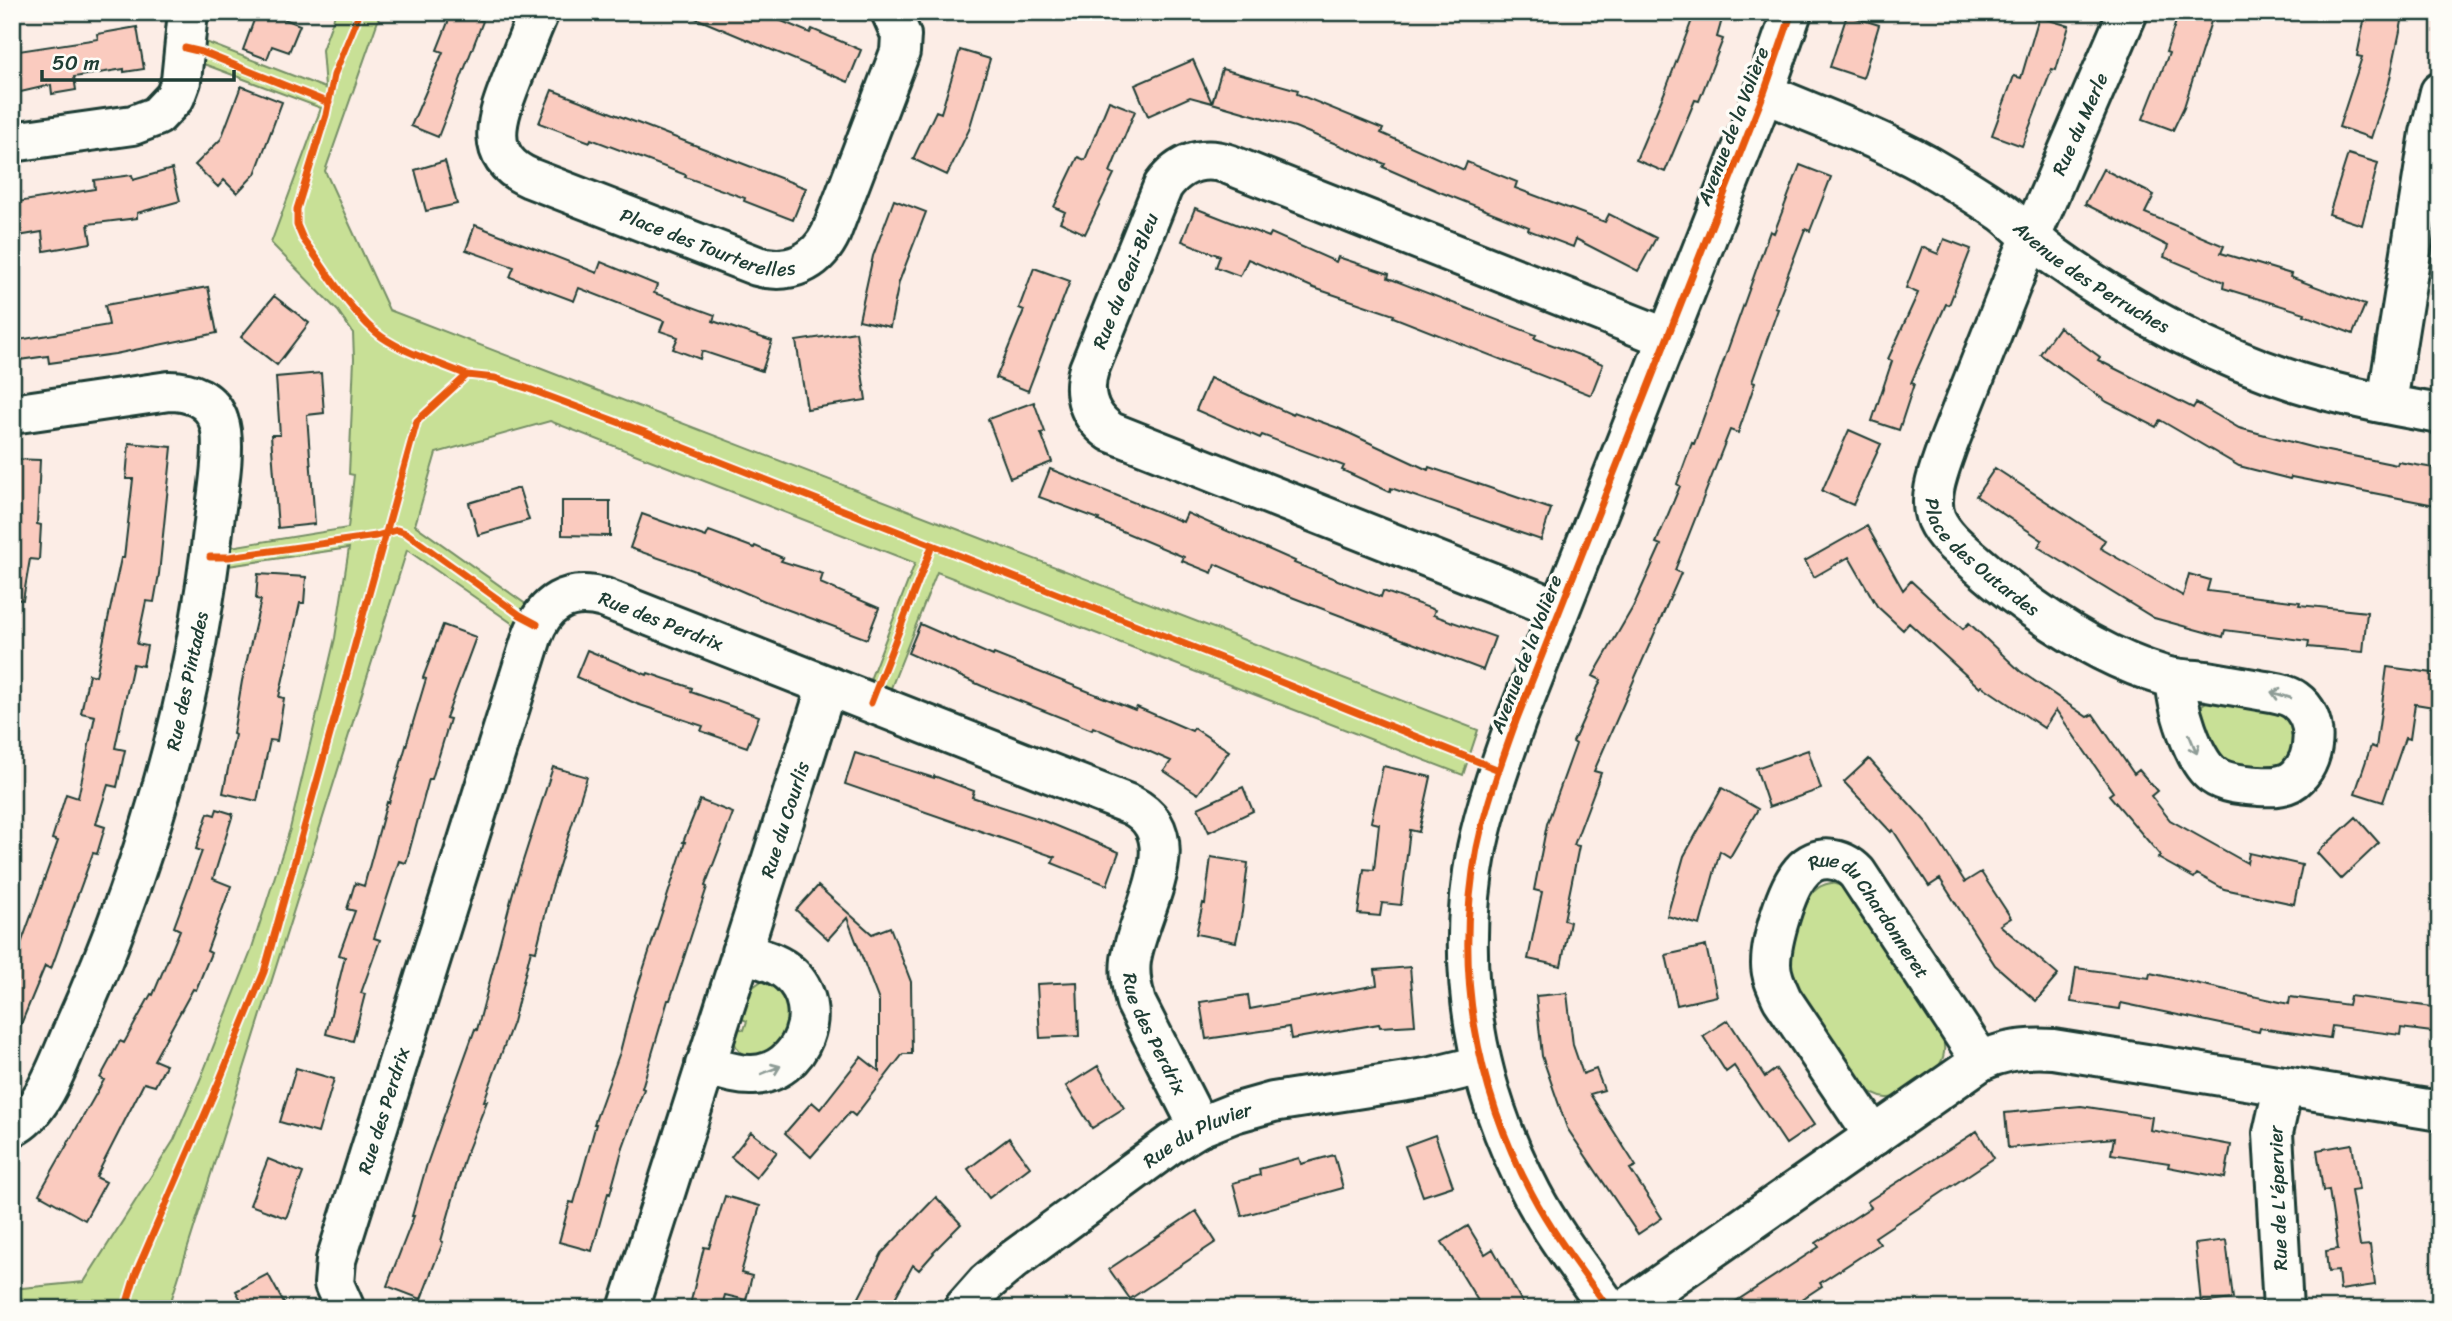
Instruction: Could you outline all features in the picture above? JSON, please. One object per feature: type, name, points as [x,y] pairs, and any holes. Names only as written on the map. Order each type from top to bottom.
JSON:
[{"type":"street","points":[[12,142],[133,125],[157,116],[175,97],[181,81],[188,12]]},
{"type":"street","name":"Place des Tourterelles","points":[[539,12],[497,120],[498,144],[510,165],[530,178],[757,266],[775,270],[792,268],[809,260],[822,248],[831,233],[900,52],[901,35],[891,12]]},
{"type":"street","name":"Avenue de la Volière","points":[[1609,1309],[1555,1232],[1531,1192],[1488,1093],[1481,1065],[1468,969],[1475,864],[1483,824],[1499,770],[1559,609],[1764,93],[1793,12]]},
{"type":"street","name":"Rue du Merle","points":[[2031,236],[2128,12]]},
{"type":"street","points":[[2387,403],[2430,133],[2440,92]]},
{"type":"street","name":"Avenue des Perruches","points":[[1764,93],[1876,140],[1923,163],[2002,213],[2056,257],[2114,296],[2197,342],[2297,382],[2440,414]]},
{"type":"street","name":"Rue du Geai-Bleu","points":[[1559,609],[1118,436],[1104,428],[1090,408],[1086,393],[1089,369],[1163,186],[1180,168],[1204,160],[1228,164],[1667,338]]},
{"type":"street","name":"Place des Outardes","points":[[2031,236],[1947,447],[1934,492],[1936,519],[1949,537],[1985,570],[2064,628],[2151,671],[2176,678]]},
{"type":"street","name":"Rue des Pintades","points":[[12,414],[169,391],[185,392],[200,398],[212,409],[219,423],[221,439],[214,524],[197,643],[180,727],[154,820],[120,920],[51,1077],[30,1114],[12,1127]]},
{"type":"street","name":"Rue des Perdrix","points":[[345,1309],[334,1284],[336,1260],[512,700],[541,616],[554,604],[569,597],[595,596],[1131,805],[1150,818],[1158,831],[1161,854],[1131,959],[1131,981],[1136,1003],[1199,1127]]},
{"type":"street","name":"Rue du Courlis","points":[[628,1309],[827,686]]},
{"type":"street","name":"Rue du Chardonneret","points":[[1874,1136],[1782,999],[1773,978],[1772,955],[1776,931],[1796,881],[1806,867],[1822,859],[1837,860],[1857,873],[1981,1061]]},
{"type":"street","points":[[705,1065],[744,1075],[770,1072],[792,1057],[805,1034],[808,1009],[798,983],[777,965],[741,952]]},
{"type":"street","points":[[1626,1309],[1981,1061],[2012,1050],[2053,1049],[2283,1088],[2440,1111]]},
{"type":"street","name":"Rue du Pluvier","points":[[963,1309],[986,1283],[1013,1260],[1171,1144],[1199,1127],[1273,1102],[1432,1077],[1481,1065]]},
{"type":"street","name":"Rue de L'épervier","points":[[2283,1088],[2273,1133],[2283,1309]]},
{"type":"green space","points":[[336,12],[381,12],[325,171],[389,310],[1478,730],[1463,775],[937,572],[889,693],[868,685],[915,563],[550,421],[436,453],[415,525],[527,605],[516,626],[407,550],[172,1298],[178,1309],[12,1309],[12,1289],[84,1282],[174,1140],[250,954],[290,829],[335,638],[349,548],[228,566],[230,547],[348,528],[354,475],[349,474],[353,333],[338,311],[271,243],[321,108],[201,63],[203,41],[325,88],[322,50]]},
{"type":"green space","points":[[2208,701],[2282,714],[2292,724],[2295,736],[2285,763],[2270,769],[2228,762],[2215,750],[2200,711],[2202,705]]},
{"type":"green space","points":[[1831,883],[1847,891],[1940,1030],[1944,1050],[1940,1065],[1928,1077],[1897,1097],[1879,1097],[1862,1086],[1818,1024],[1792,973],[1792,947],[1805,906],[1816,889]]},
{"type":"green space","points":[[764,979],[778,986],[783,992],[788,1006],[788,1022],[782,1041],[776,1047],[748,1057],[740,1052],[736,1045],[735,1027],[744,1030],[747,1021],[738,1017],[749,990]]},
{"type":"building","points":[[257,12],[266,12],[300,25],[289,52],[272,46],[267,59],[243,50]]},
{"type":"building","points":[[452,12],[460,12],[483,21],[438,137],[411,126],[443,52],[437,50]]},
{"type":"building","points":[[681,12],[760,12],[810,33],[812,29],[861,50],[848,82]]},
{"type":"building","points":[[1695,12],[1724,12],[1717,37],[1723,39],[1699,101],[1695,100],[1665,172],[1636,160]]},
{"type":"building","points":[[2179,12],[2214,12],[2184,107],[2173,130],[2143,119],[2169,53],[2166,52]]},
{"type":"building","points":[[2366,12],[2404,12],[2389,83],[2371,138],[2339,127],[2362,57],[2357,56]]},
{"type":"building","points":[[1847,15],[1879,25],[1863,78],[1830,67]]},
{"type":"building","points":[[2039,17],[2069,26],[2056,70],[2052,69],[2022,146],[1992,135],[2014,76],[2021,78]]},
{"type":"building","points":[[137,27],[144,69],[124,72],[124,69],[74,77],[76,90],[52,94],[51,85],[12,94],[12,52],[98,39],[97,34]]},
{"type":"building","points":[[960,50],[990,59],[969,130],[947,175],[913,159],[936,111],[941,113]]},
{"type":"building","points":[[1193,60],[1212,103],[1190,97],[1148,116],[1135,85]]},
{"type":"building","points":[[1222,69],[1298,90],[1297,94],[1383,129],[1381,133],[1464,170],[1467,162],[1517,182],[1515,188],[1605,222],[1609,214],[1656,238],[1638,271],[1576,239],[1573,247],[1528,230],[1529,227],[1440,192],[1383,167],[1385,164],[1295,127],[1212,103]]},
{"type":"building","points":[[241,86],[282,102],[255,174],[237,193],[224,180],[218,187],[195,165],[221,139]]},
{"type":"building","points":[[552,90],[806,188],[793,220],[744,201],[745,198],[685,177],[686,175],[591,139],[590,142],[539,123]]},
{"type":"building","points":[[1109,101],[1135,111],[1110,172],[1114,174],[1085,234],[1060,222],[1065,212],[1054,207],[1078,157],[1085,160]]},
{"type":"building","points":[[2348,154],[2378,163],[2362,225],[2329,214]]},
{"type":"building","points":[[445,161],[457,204],[426,211],[415,170]]},
{"type":"building","points":[[1800,165],[1831,177],[1810,231],[1805,229],[1775,308],[1778,309],[1752,382],[1755,383],[1738,433],[1730,430],[1675,570],[1681,573],[1594,771],[1601,773],[1574,845],[1579,846],[1564,920],[1570,922],[1561,966],[1528,959],[1542,892],[1534,890],[1547,824],[1576,744],[1573,742],[1601,680],[1593,676],[1633,607],[1661,545],[1656,543],[1680,486],[1677,484],[1692,443],[1694,444],[1770,231],[1774,233]]},
{"type":"building","points":[[172,169],[180,201],[137,213],[137,218],[88,224],[91,243],[44,251],[42,232],[12,237],[12,203],[95,189],[94,180],[132,175],[133,180]]},
{"type":"building","points":[[2103,169],[2154,195],[2145,213],[2224,246],[2221,253],[2291,274],[2290,277],[2365,305],[2353,334],[2304,315],[2305,313],[2223,288],[2224,282],[2164,257],[2168,246],[2085,204]]},
{"type":"building","points":[[894,200],[926,212],[899,282],[890,327],[859,320],[873,256]]},
{"type":"building","points":[[1195,208],[1269,237],[1271,233],[1336,262],[1338,257],[1389,274],[1388,278],[1603,364],[1591,395],[1393,317],[1394,315],[1314,288],[1248,259],[1240,276],[1216,267],[1220,256],[1182,241]]},
{"type":"building","points":[[475,225],[597,273],[601,262],[657,285],[654,293],[715,315],[713,321],[772,341],[762,371],[702,351],[700,359],[673,349],[678,337],[660,331],[664,321],[579,288],[574,301],[510,277],[514,267],[466,250]]},
{"type":"building","points":[[1944,239],[1971,249],[1949,305],[1946,304],[1911,383],[1914,384],[1899,430],[1872,421],[1892,361],[1888,359],[1918,293],[1906,288],[1922,247],[1938,254]]},
{"type":"building","points":[[1034,268],[1070,281],[1028,391],[996,378],[1024,310],[1019,308]]},
{"type":"building","points":[[208,287],[217,333],[115,354],[49,363],[48,356],[12,361],[12,341],[109,325],[105,305]]},
{"type":"building","points":[[274,296],[309,323],[277,365],[241,337]]},
{"type":"building","points":[[2059,327],[2100,357],[2098,360],[2193,408],[2196,403],[2239,428],[2318,449],[2397,465],[2398,462],[2440,469],[2440,506],[2291,477],[2290,479],[2239,466],[2160,420],[2156,427],[2107,402],[2040,354]]},
{"type":"building","points":[[856,332],[866,400],[807,409],[796,341]]},
{"type":"building","points":[[321,373],[324,413],[307,415],[315,524],[278,528],[271,435],[280,435],[276,377]]},
{"type":"building","points":[[1210,378],[1293,415],[1294,412],[1338,428],[1428,470],[1429,467],[1551,509],[1541,540],[1391,488],[1390,492],[1342,470],[1344,466],[1262,435],[1260,438],[1196,410]]},
{"type":"building","points":[[1034,402],[1045,432],[1041,433],[1052,462],[1010,478],[988,419]]},
{"type":"building","points":[[1849,430],[1881,444],[1853,505],[1822,491]]},
{"type":"building","points":[[129,443],[172,447],[159,574],[154,602],[146,601],[137,644],[147,646],[143,666],[133,664],[115,748],[125,750],[117,787],[108,785],[96,824],[105,827],[97,854],[93,853],[51,969],[45,966],[12,1046],[12,969],[58,841],[52,839],[66,794],[78,798],[95,716],[81,713],[89,674],[96,676],[121,558],[124,558],[133,479],[126,479]]},
{"type":"building","points":[[12,459],[40,460],[37,524],[41,525],[39,560],[30,559],[23,600],[12,599]]},
{"type":"building","points":[[1995,468],[2105,540],[2100,548],[2183,596],[2189,574],[2210,580],[2207,591],[2367,612],[2363,652],[2308,647],[2309,641],[2225,630],[2223,637],[2154,618],[2038,547],[2042,540],[1976,496]]},
{"type":"building","points":[[1050,469],[1183,522],[1187,513],[1295,561],[1294,563],[1381,597],[1383,591],[1435,610],[1433,615],[1495,637],[1483,670],[1281,593],[1215,564],[1212,573],[1182,561],[1184,557],[1098,521],[1099,519],[1039,497]]},
{"type":"building","points":[[519,488],[529,520],[478,535],[469,503]]},
{"type":"building","points":[[562,501],[610,501],[610,536],[562,535]]},
{"type":"building","points":[[642,514],[706,537],[709,531],[754,548],[755,546],[783,558],[781,561],[823,574],[820,583],[879,608],[867,639],[630,548]]},
{"type":"building","points":[[1867,526],[1903,590],[1911,581],[1963,629],[1969,623],[2020,671],[2087,717],[2093,714],[2134,774],[2139,770],[2157,791],[2151,796],[2170,820],[2247,863],[2249,853],[2302,865],[2294,904],[2224,889],[2197,874],[2194,878],[2158,858],[2160,855],[2109,795],[2113,792],[2056,710],[2044,728],[1982,686],[1980,688],[1909,623],[1903,630],[1877,606],[1849,557],[1814,577],[1805,561]]},
{"type":"building","points":[[258,574],[306,577],[304,603],[300,603],[279,697],[284,698],[277,741],[270,740],[257,801],[223,793],[235,735],[233,734],[242,681],[261,600],[256,599]]},
{"type":"building","points":[[920,624],[993,656],[994,654],[1135,710],[1137,707],[1192,731],[1194,728],[1229,751],[1198,794],[1164,771],[1171,761],[1093,727],[1092,730],[982,686],[908,653]]},
{"type":"building","points":[[443,625],[476,637],[446,718],[450,719],[432,779],[429,779],[406,863],[399,861],[374,938],[380,940],[361,993],[365,994],[353,1041],[326,1034],[345,957],[339,955],[355,911],[347,909],[355,883],[364,886],[426,679],[423,678]]},
{"type":"building","points":[[587,650],[647,675],[648,673],[692,688],[691,692],[759,716],[747,747],[701,731],[703,726],[637,704],[576,677]]},
{"type":"building","points":[[2387,667],[2440,674],[2440,708],[2415,704],[2410,739],[2405,738],[2383,802],[2355,793],[2371,746],[2376,748]]},
{"type":"building","points":[[1808,750],[1821,789],[1769,807],[1756,768]]},
{"type":"building","points":[[855,753],[934,776],[974,791],[972,797],[1039,819],[1119,852],[1107,885],[1052,863],[1055,857],[845,784]]},
{"type":"building","points":[[1869,759],[1927,823],[1965,882],[1981,872],[2011,918],[2000,925],[2058,975],[2036,1001],[1995,965],[1940,879],[1929,886],[1893,830],[1891,832],[1844,782]]},
{"type":"building","points":[[1383,766],[1431,777],[1419,832],[1410,830],[1401,905],[1382,903],[1380,916],[1358,914],[1364,869],[1374,870],[1379,824],[1371,822]]},
{"type":"building","points":[[553,767],[587,777],[551,891],[536,951],[531,950],[513,1022],[465,1157],[441,1241],[443,1242],[421,1299],[387,1286],[414,1216],[427,1164],[475,1029],[477,1030],[513,892]]},
{"type":"building","points":[[1243,787],[1253,811],[1209,832],[1198,808]]},
{"type":"building","points":[[1722,788],[1758,809],[1730,857],[1720,851],[1700,925],[1667,916],[1684,856]]},
{"type":"building","points":[[700,800],[733,813],[705,886],[707,887],[668,1000],[642,1088],[644,1089],[623,1147],[610,1194],[608,1193],[592,1251],[559,1242],[570,1202],[574,1203],[594,1124],[620,1052],[633,1001],[683,842]]},
{"type":"building","points":[[217,809],[233,814],[213,879],[231,886],[207,951],[211,953],[196,990],[193,989],[154,1060],[166,1065],[155,1086],[144,1083],[96,1177],[106,1182],[85,1220],[39,1194],[104,1080],[100,1078],[120,1041],[124,1043],[151,994],[153,995],[180,930],[174,927],[202,851],[196,849],[208,813],[215,815]]},
{"type":"building","points":[[2356,817],[2379,843],[2341,879],[2317,853]]},
{"type":"building","points":[[1211,857],[1248,863],[1236,942],[1196,934],[1203,903],[1205,904]]},
{"type":"building","points":[[818,886],[872,934],[890,927],[911,982],[912,1054],[903,1054],[855,1116],[850,1112],[811,1157],[785,1133],[812,1102],[820,1109],[861,1057],[879,1071],[879,1001],[847,918],[828,939],[796,910]]},
{"type":"building","points":[[1706,946],[1717,996],[1677,1005],[1666,955]]},
{"type":"building","points":[[1410,967],[1415,1025],[1380,1027],[1379,1024],[1291,1039],[1289,1027],[1206,1039],[1200,1002],[1248,995],[1250,1009],[1377,985],[1375,970]]},
{"type":"building","points":[[2076,968],[2149,978],[2150,973],[2289,1004],[2290,997],[2348,1005],[2350,996],[2440,1008],[2440,1033],[2401,1028],[2400,1035],[2332,1026],[2330,1038],[2260,1028],[2259,1032],[2121,1003],[2120,1009],[2071,1002]]},
{"type":"building","points":[[1077,982],[1079,1036],[1040,1038],[1037,984]]},
{"type":"building","points":[[1567,993],[1573,1045],[1583,1074],[1596,1069],[1604,1090],[1590,1094],[1636,1166],[1630,1169],[1662,1218],[1638,1234],[1567,1128],[1542,1056],[1536,996]]},
{"type":"building","points":[[1728,1020],[1765,1077],[1776,1069],[1814,1125],[1786,1144],[1734,1066],[1726,1072],[1703,1036]]},
{"type":"building","points":[[1098,1066],[1124,1108],[1092,1128],[1066,1086]]},
{"type":"building","points":[[296,1068],[334,1079],[318,1133],[280,1122]]},
{"type":"building","points":[[2081,1106],[2152,1117],[2150,1130],[2231,1145],[2225,1178],[2168,1167],[2169,1163],[2111,1154],[2114,1138],[2008,1148],[2005,1113]]},
{"type":"building","points":[[1977,1131],[1994,1158],[1875,1237],[1880,1244],[1820,1283],[1822,1286],[1787,1309],[1724,1309],[1819,1247],[1816,1243],[1871,1207],[1867,1202]]},
{"type":"building","points":[[751,1132],[777,1152],[756,1178],[731,1157]]},
{"type":"building","points":[[1435,1135],[1453,1186],[1423,1196],[1405,1146]]},
{"type":"building","points":[[1009,1138],[1030,1167],[989,1198],[968,1169]]},
{"type":"building","points":[[2352,1144],[2359,1190],[2351,1191],[2360,1246],[2370,1245],[2375,1285],[2340,1290],[2338,1271],[2328,1272],[2326,1251],[2338,1249],[2329,1190],[2323,1191],[2317,1150]]},
{"type":"building","points":[[1334,1155],[1343,1188],[1242,1216],[1233,1183],[1260,1175],[1259,1169],[1299,1158],[1301,1164]]},
{"type":"building","points":[[268,1159],[303,1173],[286,1218],[250,1205]]},
{"type":"building","points":[[725,1196],[760,1206],[741,1273],[752,1276],[746,1300],[725,1295],[721,1309],[690,1305],[704,1247],[709,1248]]},
{"type":"building","points":[[936,1197],[961,1224],[919,1270],[913,1265],[889,1309],[853,1309],[882,1253]]},
{"type":"building","points":[[1196,1211],[1216,1242],[1130,1299],[1109,1269]]},
{"type":"building","points":[[1468,1226],[1485,1254],[1493,1249],[1526,1309],[1483,1309],[1442,1242]]},
{"type":"building","points":[[2226,1240],[2233,1299],[2201,1303],[2195,1244]]},
{"type":"building","points":[[268,1274],[287,1309],[246,1309],[236,1291]]},
{"type":"cycle path","points":[[360,12],[334,75],[326,115],[297,209],[297,225],[303,239],[340,291],[371,328],[402,348],[467,375]]},
{"type":"cycle path","points":[[1609,1309],[1540,1209],[1512,1153],[1496,1112],[1474,1026],[1469,982],[1470,893],[1485,816],[1516,721],[1764,93],[1792,12]]},
{"type":"cycle path","points":[[185,48],[202,52],[329,103]]},
{"type":"cycle path","points":[[125,1309],[136,1273],[264,972],[417,421],[467,375],[495,378],[647,433],[1499,770]]},
{"type":"cycle path","points":[[210,557],[229,557],[376,536],[397,530],[406,533],[520,615],[537,624]]},
{"type":"cycle path","points":[[871,703],[932,546]]}]
